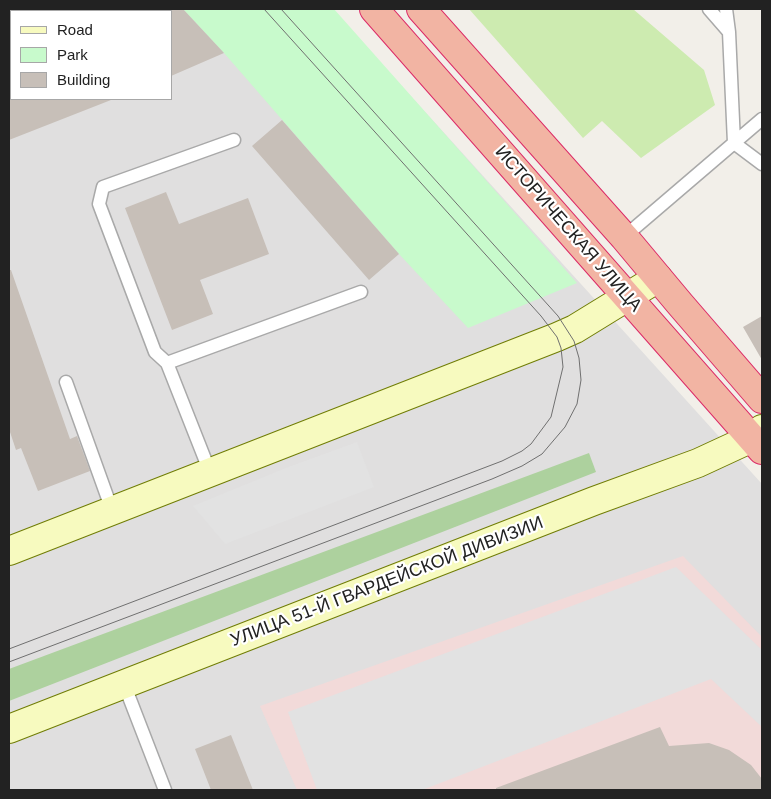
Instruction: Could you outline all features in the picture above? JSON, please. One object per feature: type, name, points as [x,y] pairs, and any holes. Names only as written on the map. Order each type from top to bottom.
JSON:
[{"type":"highway","name":"ИСТОРИЧЕСКАЯ УЛИЦА","points":[[374,9],[628,297],[759,439]]},
{"type":"highway","name":"ИСТОРИЧЕСКАЯ УЛИЦА","points":[[421,9],[624,237],[762,399]]},
{"type":"main road","points":[[9,551],[557,337],[575,329],[658,278]]},
{"type":"main road","name":"УЛИЦА 51-Й ГВАРДЕЙСКОЙ ДИВИЗИИ","points":[[9,729],[594,501],[759,439]]},
{"type":"lane","points":[[708,9],[729,32]]},
{"type":"lane","points":[[726,9],[729,32],[734,142],[762,164]]},
{"type":"lane","points":[[624,237],[762,119]]},
{"type":"lane","points":[[210,472],[167,363],[155,352],[99,204],[103,187],[234,140]]},
{"type":"lane","points":[[167,363],[361,292]]},
{"type":"lane","points":[[66,382],[112,510]]},
{"type":"lane","points":[[124,684],[165,790]]},
{"type":"shaded area","points":[[9,9],[332,9],[762,484],[762,790],[9,790]]},
{"type":"shaded area","points":[[9,9],[42,10],[10,10],[9,25]]},
{"type":"shaded area","points":[[357,442],[374,487],[225,544],[193,506],[291,466]]},
{"type":"shaded area","points":[[683,556],[762,637],[762,790],[297,790],[260,706]]},
{"type":"shaded area","points":[[676,567],[762,650],[762,727],[711,679],[422,790],[317,790],[288,712]]},
{"type":"green space","points":[[183,9],[334,9],[577,283],[468,328],[399,254],[224,53]]},
{"type":"green space","points":[[469,9],[633,9],[704,70],[715,105],[641,158],[602,121],[583,138]]},
{"type":"green space","points":[[589,453],[596,472],[9,701],[9,669]]},
{"type":"building","points":[[183,9],[224,53],[172,76],[171,10]]},
{"type":"building","points":[[9,99],[111,100],[9,140]]},
{"type":"building","points":[[282,120],[399,254],[369,280],[252,146]]},
{"type":"building","points":[[166,192],[179,224],[248,198],[269,254],[200,280],[213,314],[172,330],[125,208]]},
{"type":"building","points":[[9,270],[11,270],[70,439],[77,436],[90,471],[38,491],[21,448],[16,450],[9,429]]},
{"type":"building","points":[[762,316],[762,360],[743,327]]},
{"type":"building","points":[[660,727],[669,746],[709,743],[729,750],[751,765],[762,779],[762,790],[496,790],[496,788]]},
{"type":"building","points":[[231,735],[253,790],[211,790],[195,749]]},
{"type":"tram line","points":[[9,649],[502,461],[531,444],[551,417],[563,367],[561,348],[557,337],[541,316],[264,9]]},
{"type":"tram line","points":[[9,662],[522,466],[542,454],[565,427],[577,404],[581,380],[579,358],[574,341],[558,316],[281,9]]}]
